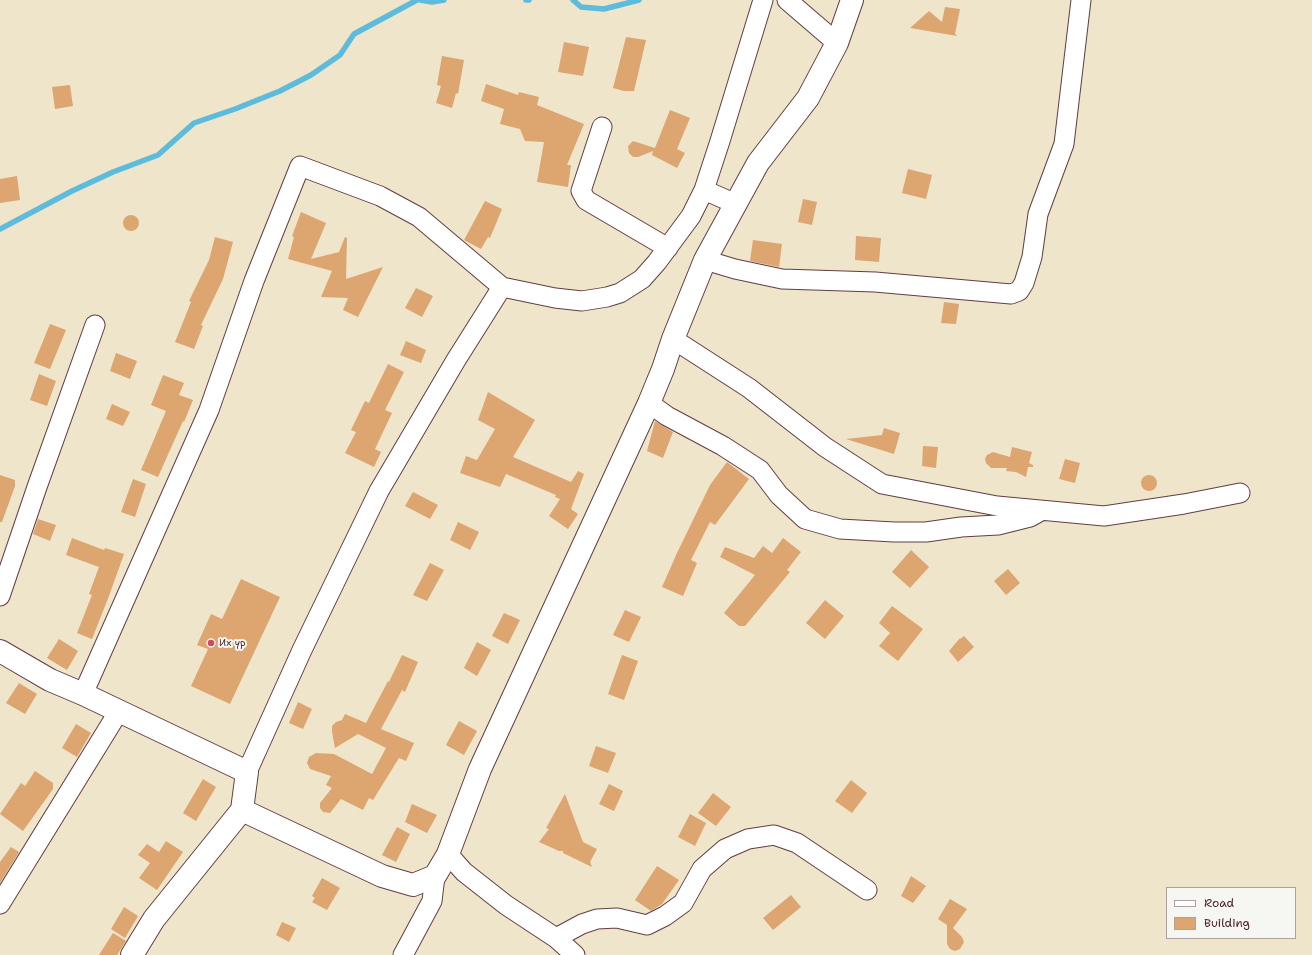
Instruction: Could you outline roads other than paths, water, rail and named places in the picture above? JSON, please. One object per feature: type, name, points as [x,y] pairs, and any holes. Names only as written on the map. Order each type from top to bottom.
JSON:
[{"type":"street","points":[[83,694],[209,410],[254,281],[300,166],[380,196],[419,217],[502,287],[555,298],[582,301],[607,297],[620,293],[642,279],[668,248],[691,216],[704,190],[762,0]]},
{"type":"street","points":[[787,0],[837,43]]},
{"type":"street","points":[[403,955],[432,901],[434,876],[448,854],[480,769],[649,403],[663,369],[672,340],[705,260],[758,163],[808,98],[837,43],[852,0]]},
{"type":"street","points":[[705,260],[735,269],[782,279],[875,282],[1011,294],[1019,292],[1024,284],[1032,257],[1038,214],[1064,144],[1081,0]]},
{"type":"street","points":[[602,127],[581,191],[586,200],[668,248]]},
{"type":"street","points":[[704,190],[736,204]]},
{"type":"street","points":[[132,955],[154,919],[242,810],[247,772],[302,650],[379,491],[456,360],[502,287]]},
{"type":"street","points":[[0,596],[39,479],[95,326]]},
{"type":"street","points":[[672,340],[749,388],[825,446],[882,484],[997,506],[1104,516],[1184,504],[1240,493]]},
{"type":"street","points":[[649,403],[667,416],[722,446],[760,470],[779,495],[805,519],[840,529],[926,532],[962,527],[998,525],[1030,517],[1042,510]]},
{"type":"street","points":[[0,651],[50,680],[83,694],[247,772]]},
{"type":"street","points":[[0,904],[119,711]]},
{"type":"street","points":[[242,810],[382,876],[413,885],[434,876]]},
{"type":"street","points":[[556,938],[582,924],[597,919],[617,918],[647,925],[665,916],[684,902],[702,869],[725,849],[748,839],[774,835],[797,843],[867,890]]},
{"type":"street","points":[[448,854],[464,872],[506,905],[556,938],[576,955]]},
{"type":"waterway","points":[[0,229],[72,191],[113,172],[158,155],[194,123],[280,91],[311,75],[340,55],[354,34],[417,0]]},
{"type":"waterway","points":[[420,0],[432,2],[444,0]]},
{"type":"waterway","points":[[573,0],[581,7],[604,9],[639,0]]},
{"type":"place","name":"Их үр","points":[[211,643]]}]
